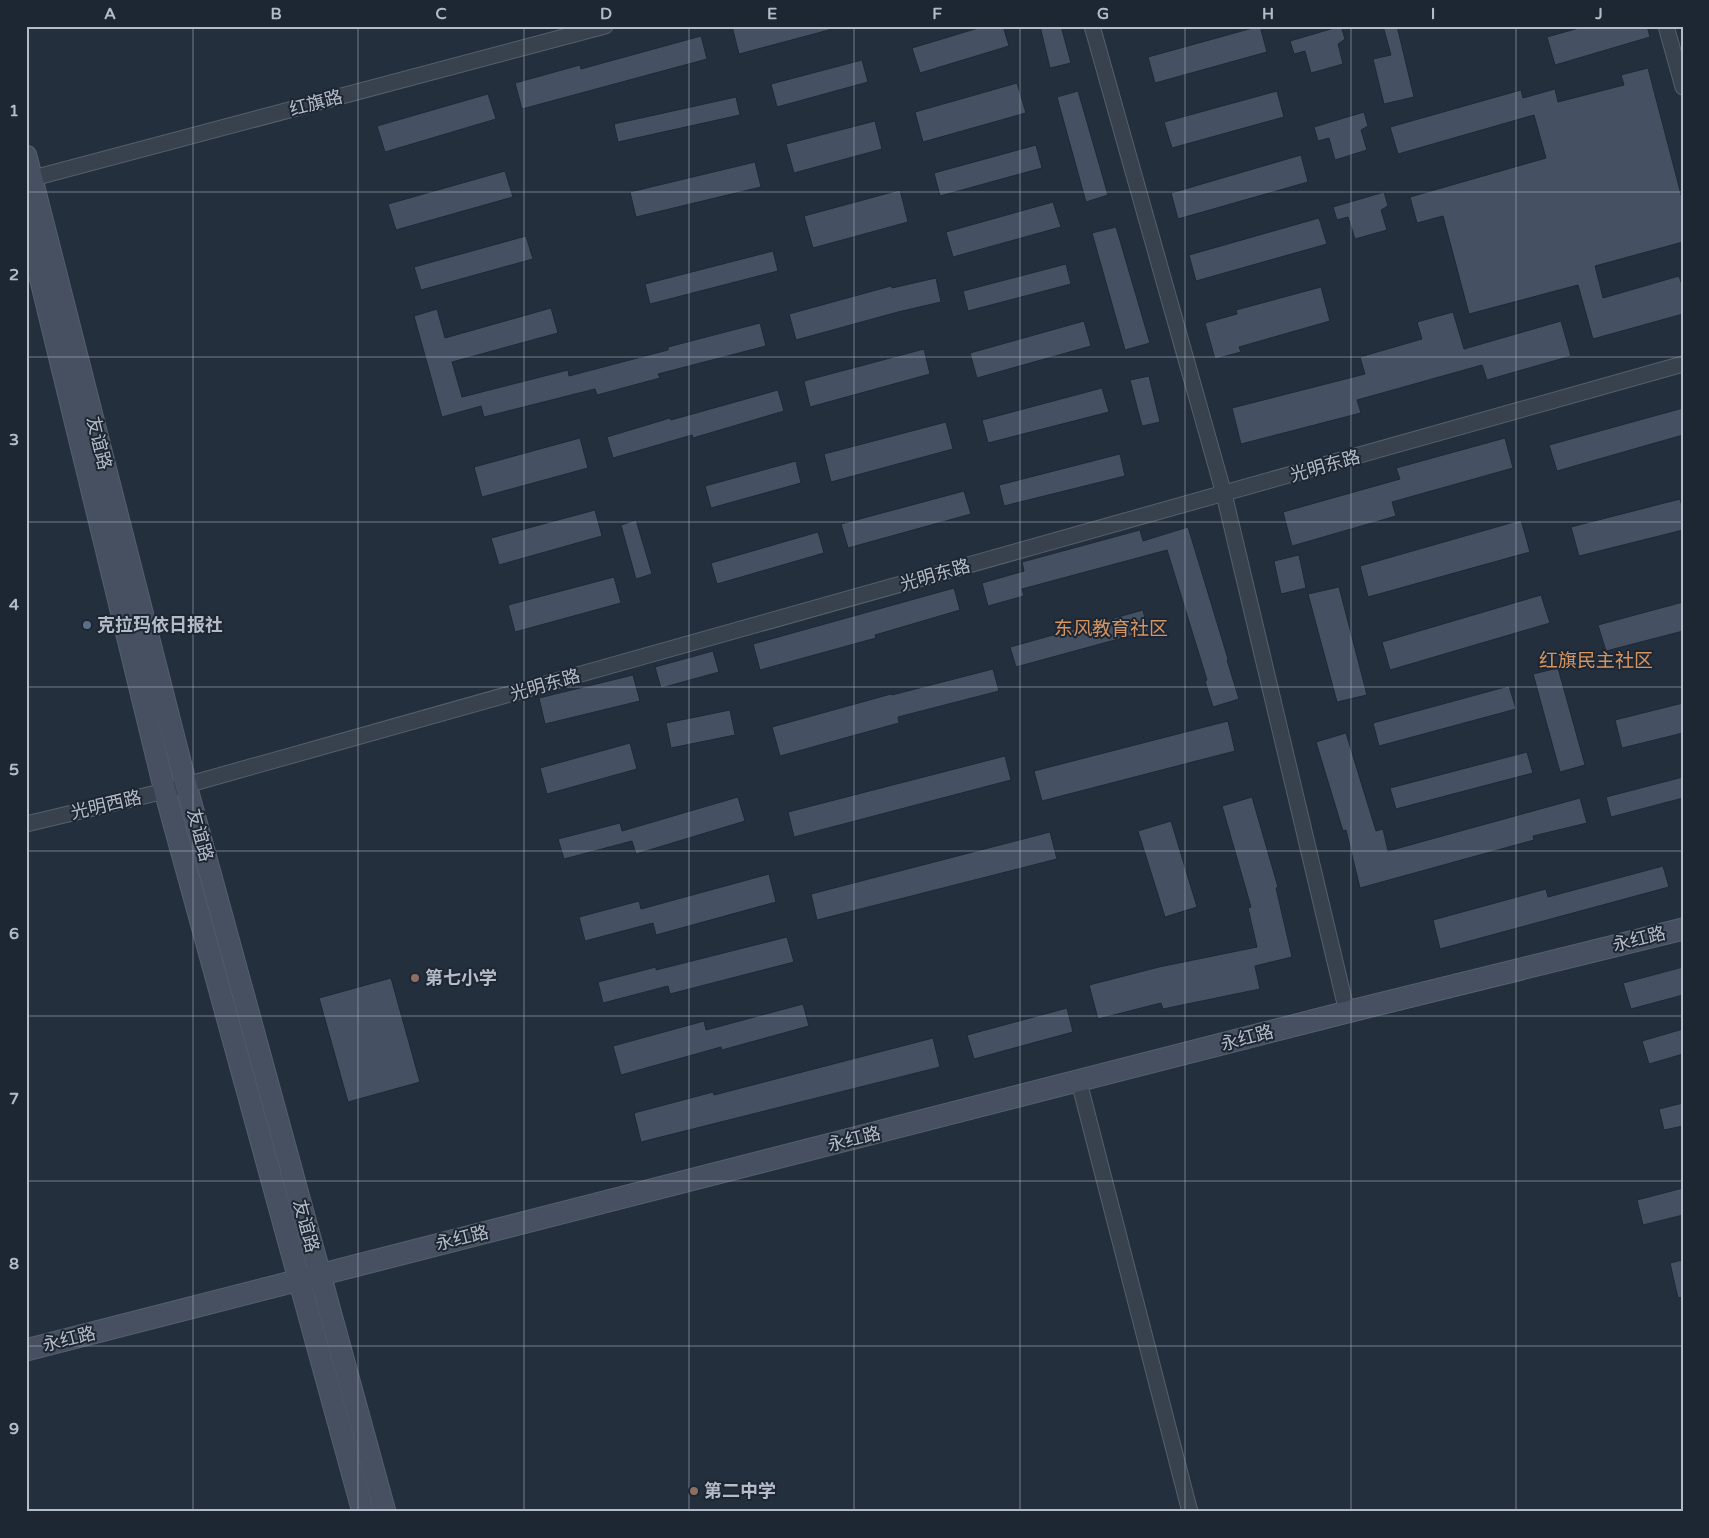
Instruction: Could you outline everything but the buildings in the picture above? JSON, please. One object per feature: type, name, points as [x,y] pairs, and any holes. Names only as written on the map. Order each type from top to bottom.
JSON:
[{"type":"main road","name":"友谊路","points":[[26,156],[29,179],[186,785],[385,1512]]},
{"type":"main road","name":"友谊路","points":[[26,220],[165,791],[362,1512]]},
{"type":"main road","name":"永红路","points":[[26,1350],[1347,1012],[1683,928]]},
{"type":"street","name":"红旗路","points":[[29,179],[551,33],[606,26]]},
{"type":"street","points":[[1092,26],[1224,494],[1347,1012]]},
{"type":"street","points":[[1666,26],[1683,87]]},
{"type":"street","name":"光明东路","points":[[186,785],[1683,364]]},
{"type":"street","name":"光明西路","points":[[26,824],[186,785]]},
{"type":"street","points":[[1079,1082],[1190,1512]]},
{"type":"place","name":"克拉玛依日报社","points":[[87,625]]},
{"type":"place","name":"第七小学","points":[[415,978]]},
{"type":"place","name":"第二中学","points":[[694,1491]]},
{"type":"district","name":"东风教育社区","points":[[1111,629]]},
{"type":"district","name":"红旗民主社区","points":[[1596,661]]}]
